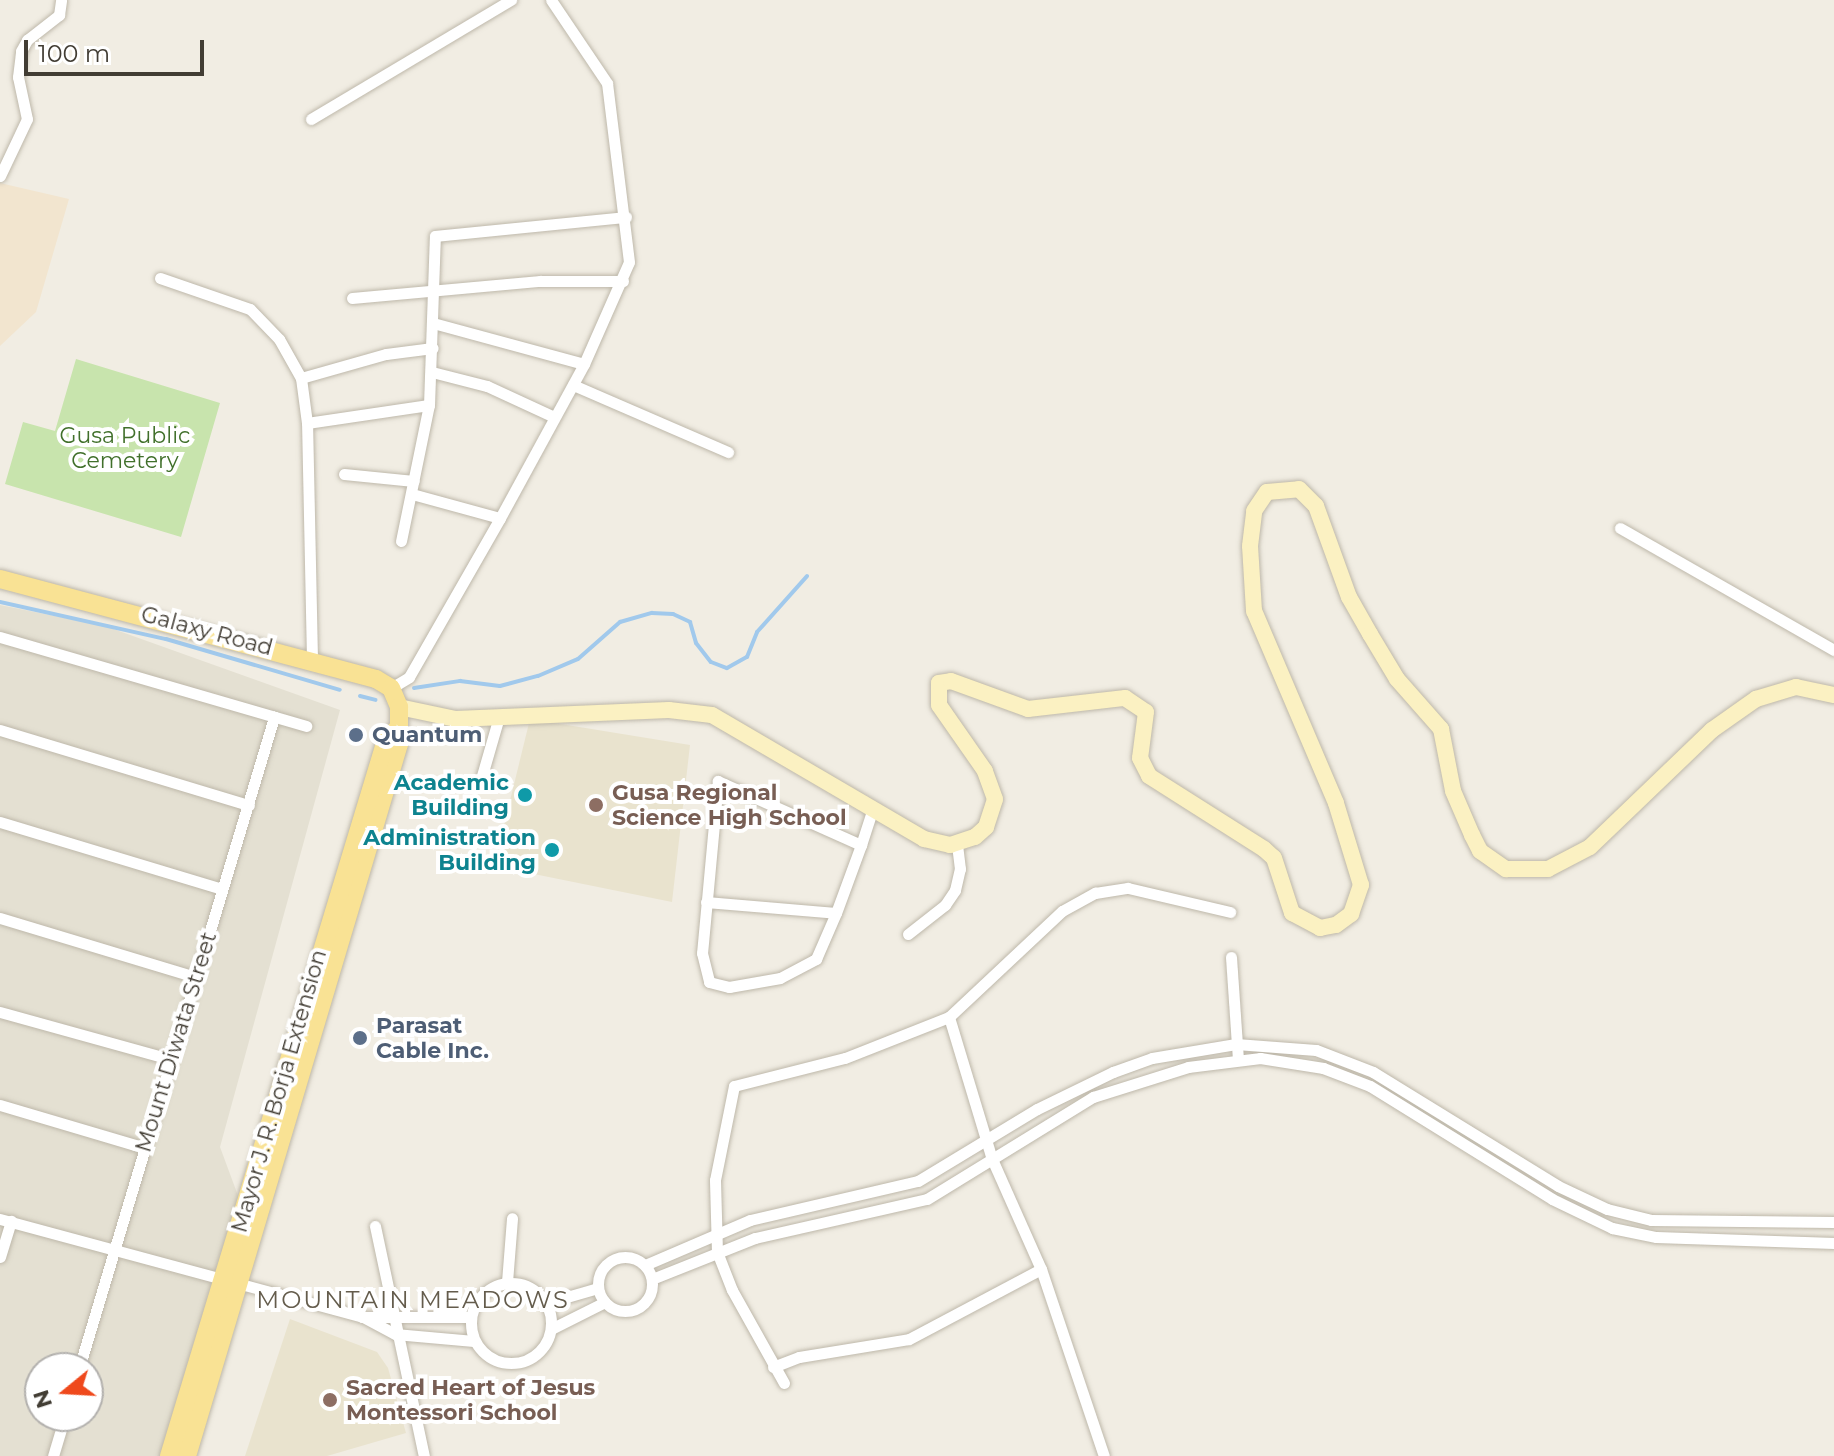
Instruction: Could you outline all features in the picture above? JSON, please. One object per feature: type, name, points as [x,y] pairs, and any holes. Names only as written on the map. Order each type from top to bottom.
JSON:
[{"type":"main road","points":[[391,688],[399,707],[456,719],[498,720],[692,710],[731,725],[801,771],[931,842],[957,844],[986,827],[995,799],[985,771],[939,705],[939,683],[951,681],[1028,709],[1125,698],[1146,712],[1140,758],[1145,771],[1274,858],[1286,901],[1299,921],[1329,927],[1351,914],[1361,885],[1352,844],[1274,667],[1250,586],[1254,511],[1259,499],[1275,488],[1299,489],[1316,506],[1349,597],[1397,679],[1441,729],[1453,791],[1472,835],[1486,857],[1506,869],[1548,869],[1590,847],[1712,730],[1756,699],[1796,687],[1834,695]]},
{"type":"main road","name":"Galaxy Road","points":[[0,579],[312,659],[391,688]]},
{"type":"main road","name":"Mayor J. R. Borja Extension","points":[[187,1456],[230,1285],[323,970],[386,740],[396,730],[399,707]]},
{"type":"main road","name":"Mayor J. R. Borja Extension","points":[[169,1456],[230,1285]]},
{"type":"street","points":[[0,176],[27,119],[18,77],[21,51],[27,40],[59,15],[61,0]]},
{"type":"street","points":[[311,119],[511,0]]},
{"type":"street","points":[[391,688],[409,677],[500,518],[584,364],[629,262],[626,217],[607,83],[551,0]]},
{"type":"street","points":[[401,541],[429,405],[438,233],[626,217]]},
{"type":"street","points":[[160,278],[250,309],[279,339],[301,378],[307,423],[312,659]]},
{"type":"street","points":[[352,298],[540,281],[623,281]]},
{"type":"street","points":[[433,323],[584,364]]},
{"type":"street","points":[[301,378],[386,354],[433,348]]},
{"type":"street","points":[[432,372],[487,386],[554,417]]},
{"type":"street","points":[[573,385],[728,452]]},
{"type":"street","points":[[307,423],[429,405]]},
{"type":"street","points":[[344,474],[414,481]]},
{"type":"street","points":[[412,494],[500,518]]},
{"type":"street","points":[[1620,528],[1834,650]]},
{"type":"street","points":[[0,637],[306,726]]},
{"type":"street","name":"Mount Diwata Street","points":[[84,1352],[274,717]]},
{"type":"street","points":[[481,779],[498,720]]},
{"type":"street","points":[[0,730],[249,805]]},
{"type":"street","points":[[861,845],[718,781],[706,902],[705,974],[714,985],[729,987],[807,968],[816,959],[836,913],[861,845],[873,809]]},
{"type":"street","points":[[0,822],[222,889]]},
{"type":"street","points":[[908,934],[945,905],[955,890],[960,869],[957,844]]},
{"type":"street","points":[[784,1383],[773,1367],[717,1252],[715,1180],[734,1086],[845,1058],[949,1017],[1050,922],[1088,896],[1128,888],[1230,912]]},
{"type":"street","points":[[706,902],[836,913]]},
{"type":"street","points":[[0,918],[196,977]]},
{"type":"street","points":[[1231,957],[1238,1059]]},
{"type":"street","points":[[0,1012],[170,1059]]},
{"type":"street","points":[[949,1017],[992,1159],[1041,1269],[1104,1456]]},
{"type":"street","points":[[645,1265],[715,1231],[902,1186],[1113,1072],[1152,1058],[1236,1044],[1316,1050],[1373,1072],[1558,1186],[1607,1209],[1651,1220],[1834,1222]]},
{"type":"street","points":[[652,1279],[755,1238],[903,1208],[963,1180],[1093,1097],[1188,1067],[1238,1059],[1289,1060],[1345,1074],[1552,1199],[1635,1234],[1834,1243]]},
{"type":"street","points":[[1407,1111],[1414,1096]]},
{"type":"street","points":[[0,1105],[145,1148]]},
{"type":"street","points":[[1552,1199],[1558,1186]]},
{"type":"street","points":[[507,1282],[512,1218]]},
{"type":"street","points":[[0,1257],[5,1220],[230,1285],[362,1317],[395,1334],[474,1341],[495,1360],[522,1362],[546,1343],[551,1329],[546,1303],[529,1287],[507,1282],[483,1293],[470,1317],[474,1341]]},
{"type":"street","points":[[1743,1220],[1746,1241]]},
{"type":"street","points":[[375,1226],[395,1334],[424,1456]]},
{"type":"street","points":[[630,1257],[645,1265],[652,1279],[650,1297],[637,1309],[620,1311],[605,1302],[598,1288],[601,1272],[613,1260],[630,1257]]},
{"type":"street","points":[[773,1367],[799,1357],[909,1339],[1041,1269]]},
{"type":"street","points":[[546,1303],[598,1288]]},
{"type":"street","points":[[551,1329],[605,1302]]},
{"type":"street","points":[[362,1317],[470,1317]]},
{"type":"street","points":[[53,1456],[60,1432]]},
{"type":"shaded area","points":[[0,183],[69,199],[36,312],[0,346]]},
{"type":"shaded area","points":[[0,605],[105,626],[340,710],[220,1147],[240,1201],[160,1456],[0,1456]]},
{"type":"shaded area","name":"Gusa Regional Science High School","points":[[530,719],[690,745],[672,902],[494,866]]},
{"type":"shaded area","name":"Sacred Heart of Jesus Montessori School","points":[[290,1319],[377,1352],[388,1368],[406,1433],[327,1456],[245,1456]]},
{"type":"green space","name":"Gusa Public Cemetery","points":[[76,359],[220,403],[181,537],[5,484],[23,422],[55,431]]},
{"type":"waterway","points":[[414,688],[460,681],[500,686],[538,676],[578,659],[620,622],[652,613],[673,614],[690,622],[696,643],[711,662],[727,668],[747,657],[757,632],[807,576]]},
{"type":"waterway","points":[[0,602],[166,639],[340,690]]},
{"type":"waterway","points":[[360,696],[376,700]]},
{"type":"place","name":"Quantum","points":[[356,735]]},
{"type":"place","name":"Academic Building","points":[[525,795]]},
{"type":"place","name":"Gusa Regional Science High School","points":[[596,805]]},
{"type":"place","name":"Administration Building","points":[[552,850]]},
{"type":"place","name":"Parasat Cable Inc.","points":[[360,1038]]},
{"type":"place","name":"Sacred Heart of Jesus Montessori School","points":[[330,1400]]},
{"type":"district","name":"MOUNTAIN MEADOWS","points":[[413,1300]]}]
